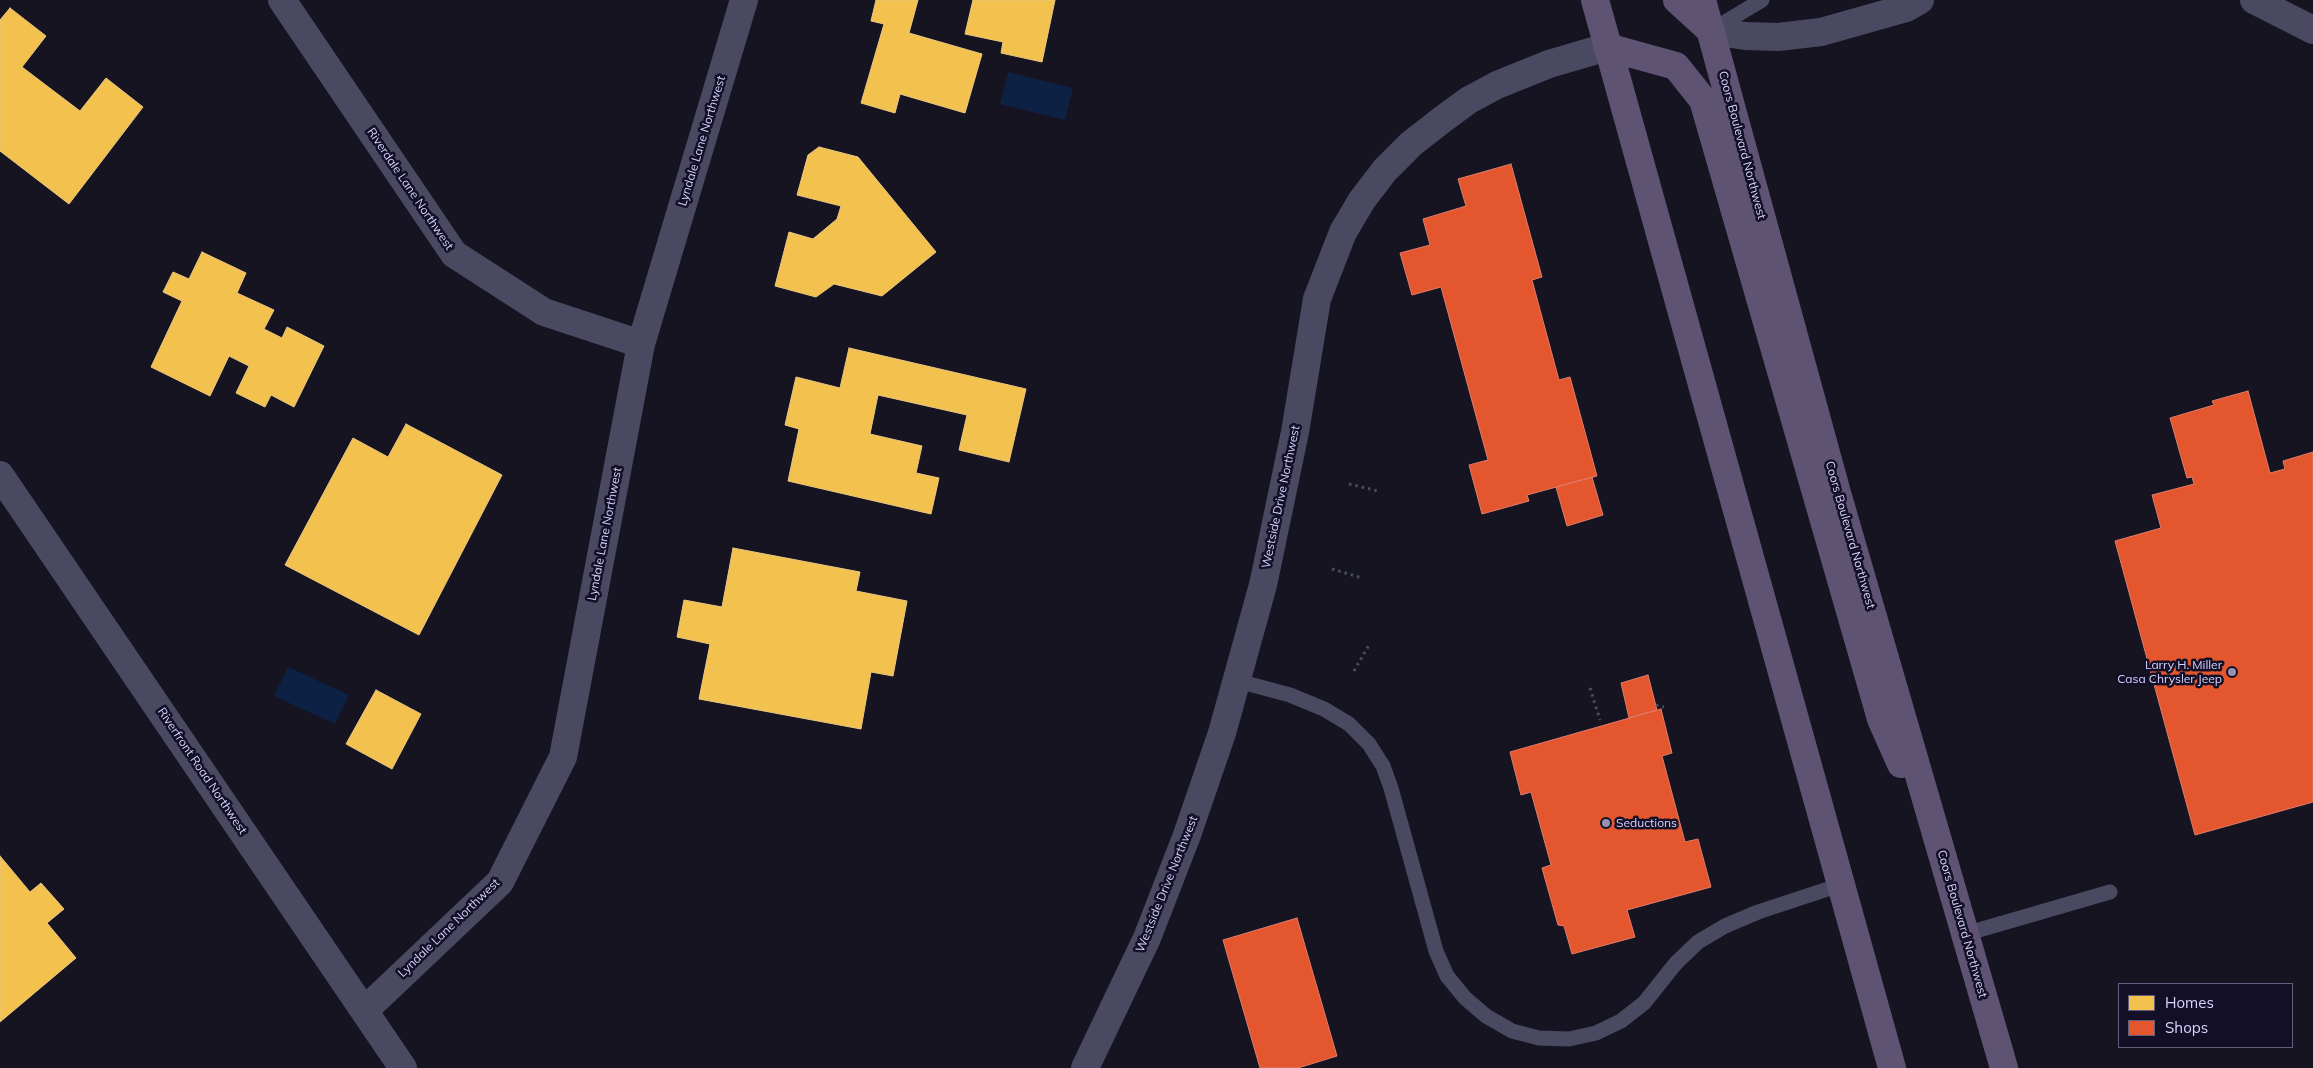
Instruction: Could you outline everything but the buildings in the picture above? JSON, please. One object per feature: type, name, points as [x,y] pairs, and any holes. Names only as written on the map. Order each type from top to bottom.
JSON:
[{"type":"main road","points":[[1595,0],[1892,1068]]},
{"type":"main road","points":[[1677,0],[1678,3],[1711,31]]},
{"type":"main road","name":"Coors Boulevard Northwest","points":[[1702,0],[1837,493],[2004,1068]]},
{"type":"main road","points":[[1607,47],[1676,66],[1703,100],[1881,719],[1942,855]]},
{"type":"street","name":"Riverdale Lane Northwest","points":[[282,0],[454,254],[544,312],[641,344]]},
{"type":"street","name":"Lyndale Lane Northwest","points":[[365,1010],[500,882],[562,757],[641,344],[744,0]]},
{"type":"street","points":[[1711,31],[1745,36],[1778,37],[1821,32],[1906,8],[1920,0]]},
{"type":"street","points":[[2254,0],[2313,30]]},
{"type":"street","name":"Westside Drive Northwest","points":[[1086,1068],[1125,986],[1164,895],[1206,784],[1238,681],[1263,585],[1284,486],[1317,299],[1328,266],[1352,216],[1385,170],[1411,144],[1469,100],[1525,73],[1607,47]]},
{"type":"street","name":"Riverfront Road Northwest","points":[[0,476],[403,1068]]},
{"type":"lane","points":[[1711,31],[1762,0]]},
{"type":"lane","points":[[1238,681],[1290,695],[1324,709],[1349,724],[1369,744],[1383,766],[1436,951],[1447,976],[1465,998],[1486,1016],[1512,1031],[1538,1038],[1569,1039],[1596,1033],[1621,1021],[1644,1004],[1661,985],[1676,963],[1698,942],[1725,926],[1758,912],[1840,885]]},
{"type":"lane","points":[[1965,934],[2110,892]]},
{"type":"path","points":[[1349,484],[1378,490]]},
{"type":"path","points":[[1332,569],[1362,578]]},
{"type":"path","points":[[1354,671],[1369,645]]},
{"type":"path","points":[[1590,688],[1600,720]]},
{"type":"path","points":[[1656,705],[1664,707]]},
{"type":"water","points":[[1008,72],[1073,88],[1065,120],[1000,104]]},
{"type":"water","points":[[288,667],[349,695],[335,724],[274,696]]},
{"type":"place","name":"Larry H. Miller Casa Chrysler Jeep","points":[[2232,672]]},
{"type":"place","name":"Seductions","points":[[1606,823]]}]
